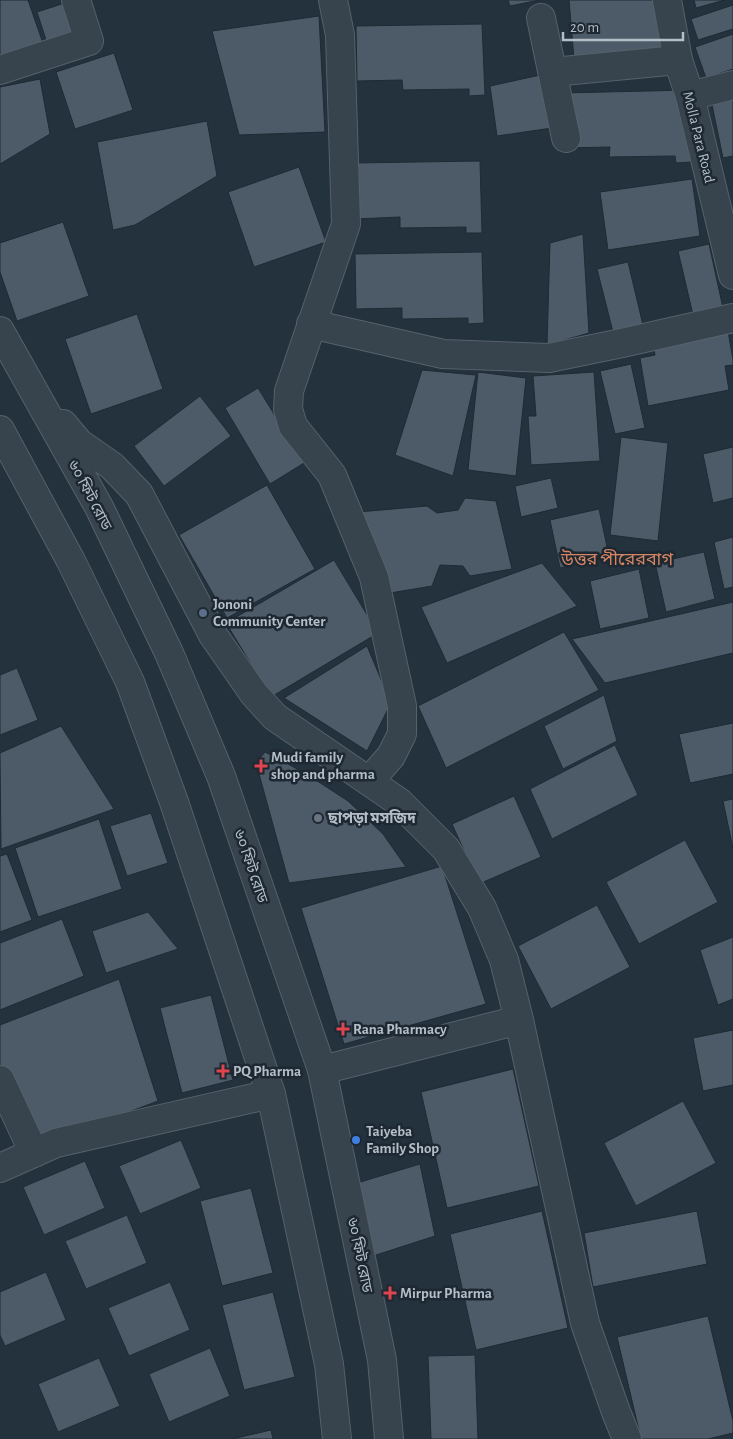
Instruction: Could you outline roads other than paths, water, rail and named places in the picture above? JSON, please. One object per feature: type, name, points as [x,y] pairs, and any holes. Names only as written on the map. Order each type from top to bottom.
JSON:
[{"type":"street","points":[[0,70],[89,41],[76,0]]},
{"type":"street","points":[[333,0],[340,35],[346,224],[289,391],[288,409],[293,426],[332,475],[374,577],[402,706],[402,734],[391,756],[370,780]]},
{"type":"street","name":"Molla Para Road","points":[[667,0],[678,60],[690,96],[733,274]]},
{"type":"street","points":[[541,18],[566,138]]},
{"type":"street","points":[[552,72],[678,60]]},
{"type":"street","points":[[690,96],[733,85]]},
{"type":"street","points":[[311,324],[444,354],[549,358],[733,318]]},
{"type":"street","name":"৬০ ফিট রোড","points":[[0,331],[99,506],[180,679],[221,776],[322,1070],[382,1360],[389,1439]]},
{"type":"street","points":[[29,385],[79,443],[112,466],[139,494],[213,635],[254,694],[275,718],[370,780],[399,802],[446,848],[482,908],[504,960],[519,1020],[585,1323],[627,1439]]},
{"type":"street","points":[[0,430],[71,561],[130,682],[174,802],[271,1094],[329,1364],[337,1439]]},
{"type":"street","points":[[322,1070],[519,1020]]},
{"type":"street","points":[[0,1080],[34,1153]]},
{"type":"street","points":[[0,1168],[56,1143],[271,1094]]},
{"type":"place","name":"Jononi Community Center","points":[[203,613]]},
{"type":"place","name":"Mudi family shop and pharma","points":[[261,766]]},
{"type":"place","name":"ছাপড়া মসজিদ","points":[[318,818]]},
{"type":"place","name":"Rana Pharmacy","points":[[343,1029]]},
{"type":"place","name":"PQ Pharma","points":[[223,1071]]},
{"type":"place","name":"Taiyeba Family Shop","points":[[356,1140]]},
{"type":"place","name":"Mirpur Pharma","points":[[390,1293]]},
{"type":"district","name":"উত্তর পীরেরবাগ","points":[[617,559]]}]
